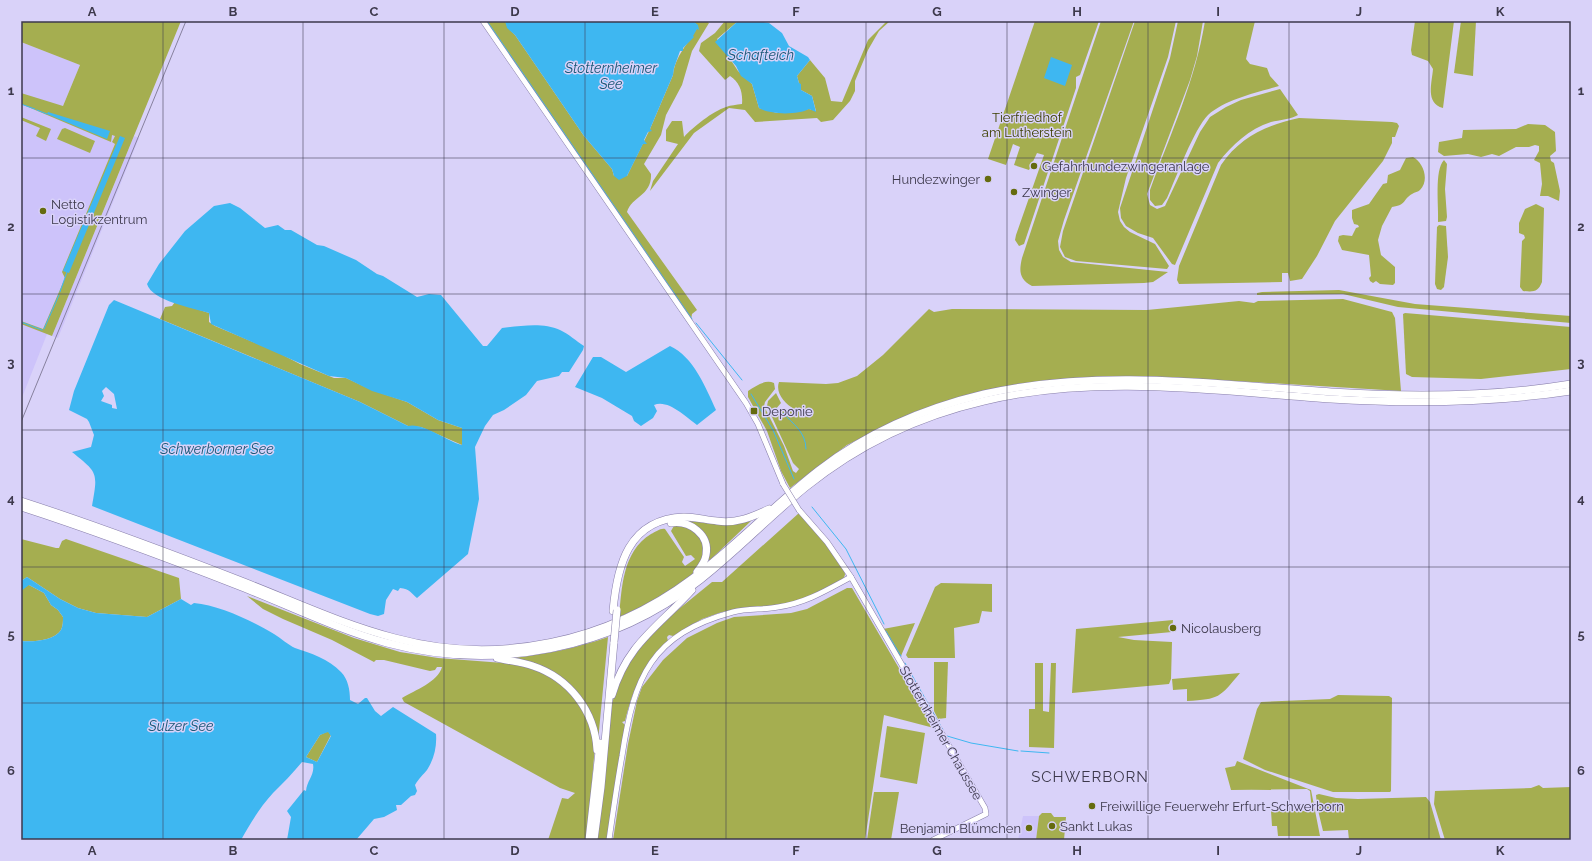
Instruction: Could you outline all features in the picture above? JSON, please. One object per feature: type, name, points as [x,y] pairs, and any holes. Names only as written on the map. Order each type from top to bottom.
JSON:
[{"type":"highway","points":[[26,506],[183,558],[360,628],[412,643],[451,649],[514,649],[580,636],[629,618],[655,604],[694,578],[822,468],[855,446],[888,428],[957,401],[1010,389],[1048,384],[1122,380],[1417,395],[1474,394],[1571,384]]},
{"type":"highway","points":[[608,712],[620,672],[636,646],[703,578],[805,488],[845,459],[906,426],[932,416],[984,400],[1049,390],[1116,387],[1206,389],[1403,402],[1474,401],[1571,391]]},
{"type":"highway","points":[[21,501],[26,506],[378,640],[424,651],[483,656],[532,665],[553,675],[568,686],[582,703],[591,719],[596,737],[598,763]]},
{"type":"highway","points":[[589,840],[612,643],[616,585],[623,559],[636,538],[651,527],[673,518],[684,517],[717,522],[736,521],[775,507]]},
{"type":"highway","points":[[615,610],[622,574],[628,557],[645,536],[660,527],[682,523],[697,529],[702,535],[705,542],[706,554],[703,564],[694,578]]},
{"type":"highway","points":[[483,656],[514,655],[555,649],[603,635],[632,623],[657,610],[703,578]]},
{"type":"highway","points":[[594,840],[608,712],[612,643]]},
{"type":"street","name":"Stotternheimer Chaussee","points":[[483,21],[746,403],[758,424],[783,484],[799,510],[827,542],[851,578],[985,808],[986,814],[933,840]]},
{"type":"street","points":[[609,840],[631,705],[640,681],[667,644],[681,633],[698,623],[736,611],[793,604],[813,598],[851,578]]},
{"type":"shaded area","points":[[21,42],[80,65],[63,106],[130,136],[66,286],[21,400]]},
{"type":"shaded area","points":[[134,136],[139,138],[58,338],[52,336]]},
{"type":"shaded area","name":"Benjamin Blümchen","points":[[1023,816],[1039,816],[1036,840],[1018,840]]},
{"type":"green space","points":[[21,21],[181,21],[52,336],[21,324],[21,321],[43,329],[65,278],[62,272],[115,144],[112,142],[115,136],[112,135],[111,142],[21,104],[21,93],[63,106],[80,65],[21,42]]},
{"type":"green space","points":[[486,21],[505,21],[508,28],[515,35],[584,136],[612,169],[614,176],[627,176],[650,129],[673,75],[676,62],[698,26],[693,21],[706,21],[709,23],[692,51],[682,85],[666,115],[661,135],[644,164],[651,174],[648,187],[633,202],[627,212],[697,310],[692,314],[691,320]]},
{"type":"green space","points":[[725,21],[738,21],[717,39],[738,71],[752,84],[759,108],[777,113],[809,109],[816,111],[812,96],[801,90],[797,76],[810,60],[825,78],[831,101],[842,102],[868,40],[887,21],[890,21],[879,31],[868,50],[855,81],[855,91],[850,101],[833,120],[821,122],[817,118],[755,122],[745,110],[729,108],[694,133],[650,191],[653,181],[678,144],[666,141],[666,130],[672,121],[682,121],[684,137],[698,124],[715,112],[728,106],[742,104],[741,92],[736,81],[730,76],[725,80],[699,51],[701,43],[715,33]]},
{"type":"green space","name":"Tierfriedhof am Lutherstein","points":[[1035,21],[1099,21],[1080,75],[1076,77],[1076,88],[1024,244],[1019,246],[1015,240],[1016,235],[1044,155],[1037,153],[1029,170],[1014,165],[1020,147],[1013,144],[1006,165],[988,159]]},
{"type":"green space","points":[[1101,21],[1134,21],[1064,220],[1058,241],[1059,250],[1063,257],[1071,262],[1168,272],[1153,282],[1144,283],[1032,286],[1022,277],[1020,267],[1022,258]]},
{"type":"green space","points":[[1135,21],[1176,21],[1168,57],[1126,178],[1118,212],[1120,221],[1124,227],[1130,232],[1155,244],[1169,266],[1167,269],[1076,261],[1065,257],[1060,247],[1063,231]]},
{"type":"green space","points":[[1178,21],[1203,21],[1197,56],[1190,80],[1147,194],[1150,205],[1157,209],[1165,206],[1200,132],[1210,117],[1226,107],[1241,100],[1280,89],[1298,115],[1271,122],[1255,129],[1242,138],[1223,156],[1218,163],[1175,265],[1172,264],[1153,238],[1138,233],[1126,226],[1121,218],[1120,208],[1170,58]]},
{"type":"green space","points":[[1205,21],[1255,21],[1246,59],[1250,64],[1267,68],[1270,76],[1279,86],[1232,101],[1215,109],[1208,115],[1191,142],[1167,198],[1162,205],[1155,206],[1150,200],[1150,190],[1189,86],[1201,43]]},
{"type":"green space","points":[[1415,21],[1454,21],[1443,108],[1434,102],[1432,97],[1431,86],[1433,69],[1428,61],[1412,55],[1411,50]]},
{"type":"green space","points":[[1461,21],[1476,21],[1473,76],[1454,73]]},
{"type":"green space","points":[[21,117],[51,129],[46,141],[36,136],[40,128],[21,120]]},
{"type":"green space","points":[[1299,118],[1392,122],[1397,123],[1399,126],[1395,137],[1392,137],[1392,143],[1383,161],[1335,221],[1317,256],[1302,279],[1290,281],[1288,273],[1282,273],[1282,282],[1179,284],[1177,280],[1179,266],[1221,165],[1228,155],[1255,134],[1276,124]]},
{"type":"green space","points":[[1528,124],[1545,125],[1555,132],[1556,151],[1550,156],[1551,161],[1554,163],[1560,191],[1559,201],[1548,196],[1540,196],[1542,184],[1540,163],[1534,160],[1539,151],[1539,146],[1516,147],[1499,156],[1492,154],[1481,157],[1468,154],[1444,156],[1438,152],[1439,142],[1462,138],[1463,130],[1516,129]]},
{"type":"green space","points":[[65,128],[95,141],[90,153],[57,139],[62,129]]},
{"type":"green space","points":[[1413,157],[1420,163],[1424,172],[1425,181],[1423,186],[1419,191],[1409,196],[1402,204],[1392,207],[1382,226],[1378,240],[1381,255],[1395,267],[1395,283],[1393,285],[1380,284],[1376,281],[1373,283],[1369,278],[1371,276],[1369,255],[1342,250],[1338,241],[1339,236],[1352,236],[1356,228],[1359,227],[1358,225],[1354,224],[1352,210],[1369,204],[1383,184],[1387,183],[1388,175],[1400,170],[1406,158]]},
{"type":"green space","points":[[1444,160],[1447,164],[1445,189],[1447,217],[1446,221],[1438,222],[1438,180],[1441,165]]},
{"type":"green space","points":[[1536,204],[1544,208],[1542,282],[1539,288],[1535,291],[1523,291],[1520,287],[1522,241],[1525,238],[1524,235],[1519,233],[1519,223],[1525,209]]},
{"type":"green space","points":[[1439,225],[1446,226],[1448,257],[1444,287],[1441,290],[1437,289],[1435,284],[1437,227]]},
{"type":"green space","points":[[1339,290],[1415,304],[1571,316],[1571,323],[1398,307],[1343,294],[1257,295],[1257,293],[1262,292]]},
{"type":"green space","points":[[1343,299],[1392,312],[1395,318],[1401,391],[1169,377],[1123,376],[1072,378],[951,400],[914,412],[847,445],[790,488],[781,471],[767,431],[748,397],[748,391],[757,385],[764,382],[774,383],[775,389],[765,402],[764,406],[784,446],[793,471],[796,473],[799,469],[793,463],[767,406],[768,401],[776,393],[781,403],[775,410],[777,417],[777,411],[781,408],[793,411],[794,409],[782,398],[778,390],[779,382],[826,384],[838,383],[857,376],[883,355],[929,309],[934,312],[952,309],[1147,310],[1239,301],[1254,303],[1258,301]]},
{"type":"green space","points":[[175,302],[209,313],[209,322],[215,326],[277,352],[300,364],[334,378],[346,378],[372,390],[407,402],[438,420],[462,428],[462,445],[421,427],[408,426],[360,402],[160,319],[165,307],[172,306]]},
{"type":"green space","points":[[1403,314],[1571,327],[1571,369],[1481,379],[1412,377],[1406,374]]},
{"type":"green space","points":[[799,513],[833,552],[843,568],[845,576],[843,579],[806,599],[774,606],[722,612],[702,619],[673,636],[669,635],[667,637],[668,641],[652,660],[640,678],[628,708],[625,721],[622,722],[625,725],[607,840],[596,840],[612,703],[625,665],[658,626],[712,582],[722,582]]},
{"type":"green space","points":[[688,521],[729,525],[751,521],[709,561],[707,538],[699,528]]},
{"type":"green space","points":[[675,524],[688,527],[698,534],[703,550],[700,565],[689,577],[670,591],[619,617],[625,571],[634,550],[651,534],[665,529],[684,557],[682,562],[685,566],[695,559],[691,555],[686,556],[671,531]]},
{"type":"green space","points":[[21,539],[59,548],[62,541],[66,539],[179,578],[181,599],[147,617],[96,613],[78,608],[60,599],[27,577],[21,581]]},
{"type":"green space","points":[[941,583],[992,584],[992,612],[982,611],[979,623],[954,628],[955,658],[908,658],[906,655],[935,587]]},
{"type":"green space","points":[[27,585],[44,593],[51,605],[58,610],[63,617],[63,625],[58,634],[48,639],[21,641],[21,591]]},
{"type":"green space","points":[[847,588],[852,588],[934,728],[884,715],[865,840],[613,840],[628,744],[637,701],[642,687],[663,660],[687,638],[717,623],[734,617],[791,613],[807,609]]},
{"type":"green space","points":[[247,596],[354,638],[400,652],[438,658],[516,664],[550,675],[570,691],[589,722],[595,746],[587,840],[548,840],[562,798],[568,799],[575,793],[560,788],[404,702],[402,698],[431,681],[440,672],[442,667],[437,667],[435,670],[430,671],[384,660],[376,660],[374,662],[332,640],[263,609]]},
{"type":"green space","points":[[1173,620],[1172,632],[1118,637],[1134,640],[1172,642],[1171,679],[1169,684],[1072,693],[1076,629]]},
{"type":"green space","points":[[915,623],[901,656],[898,655],[883,629]]},
{"type":"green space","points":[[608,637],[598,741],[585,702],[569,685],[513,658],[561,650]]},
{"type":"green space","points":[[934,662],[948,662],[946,718],[938,719],[934,711]]},
{"type":"green space","points":[[1035,663],[1043,663],[1043,711],[1049,712],[1051,663],[1056,663],[1054,748],[1029,747],[1029,709],[1035,709]]},
{"type":"green space","points":[[1240,673],[1228,688],[1213,698],[1187,701],[1187,689],[1173,690],[1172,679]]},
{"type":"green space","points":[[1338,695],[1389,696],[1392,698],[1390,792],[1333,792],[1265,770],[1243,759],[1257,709],[1261,702],[1330,699]]},
{"type":"green space","points":[[887,726],[925,733],[917,784],[880,777]]},
{"type":"green space","points":[[328,731],[331,735],[317,762],[306,757],[320,735]]},
{"type":"green space","points":[[1237,761],[1311,790],[1320,836],[1278,836],[1277,826],[1272,826],[1271,811],[1312,811],[1310,791],[1307,789],[1231,790],[1225,768],[1235,766]]},
{"type":"green space","points":[[1539,785],[1543,788],[1571,787],[1571,840],[1445,840],[1434,804],[1435,791],[1531,788]]},
{"type":"green space","points":[[874,792],[899,792],[891,840],[867,840]]},
{"type":"green space","points":[[1319,794],[1336,798],[1358,799],[1426,797],[1430,802],[1441,840],[1349,840],[1348,830],[1323,831],[1317,806],[1316,795]]},
{"type":"green space","points":[[1042,813],[1051,813],[1054,817],[1066,817],[1064,840],[1036,840],[1039,816]]},
{"type":"water","name":"Stotternheimer See","points":[[505,21],[693,21],[698,25],[699,30],[697,29],[693,36],[694,37],[683,48],[683,51],[680,51],[673,75],[650,129],[652,131],[648,132],[644,140],[647,144],[643,144],[627,176],[619,180],[614,176],[612,169],[584,136],[515,35],[507,28]]},
{"type":"water","name":"Schafteich","points":[[738,21],[758,21],[769,23],[782,33],[789,46],[808,57],[810,60],[797,76],[799,83],[801,84],[801,90],[812,96],[816,112],[809,109],[791,113],[777,113],[759,108],[752,84],[741,76],[736,66],[715,42]]},
{"type":"water","points":[[1051,57],[1072,65],[1065,86],[1044,78]]},
{"type":"water","points":[[48,112],[110,131],[107,139],[47,114]]},
{"type":"water","points":[[120,136],[125,138],[69,273],[63,271]]},
{"type":"water","name":"Schwerborner See","points":[[230,203],[240,208],[265,228],[278,225],[285,230],[291,230],[317,245],[324,246],[356,260],[417,297],[429,294],[441,295],[483,346],[487,346],[502,328],[539,325],[560,330],[584,346],[569,372],[562,372],[559,376],[537,381],[526,395],[504,410],[493,415],[485,426],[475,447],[479,499],[468,554],[417,598],[406,589],[400,588],[398,591],[393,589],[386,600],[384,614],[378,616],[370,614],[92,506],[95,486],[94,474],[87,465],[72,452],[91,447],[94,435],[87,419],[69,410],[74,391],[109,305],[114,300],[360,402],[408,426],[427,429],[462,445],[462,428],[438,420],[407,402],[372,391],[346,378],[329,376],[211,324],[209,313],[174,303],[150,290],[147,284],[159,264],[185,231],[214,206]],"holes":[[[106,387],[114,394],[117,409],[112,408],[112,405],[101,401],[104,396],[102,391]]]},
{"type":"water","points":[[670,346],[685,357],[692,365],[703,383],[716,410],[697,425],[677,410],[665,404],[659,404],[654,405],[657,411],[653,418],[641,426],[634,421],[632,416],[602,398],[575,387],[593,357],[601,357],[626,372]]},
{"type":"water","name":"Sulzer See","points":[[27,577],[60,599],[78,608],[96,613],[147,617],[181,599],[191,605],[194,603],[204,604],[235,614],[265,629],[292,647],[331,663],[347,681],[350,700],[358,704],[367,698],[375,711],[381,716],[393,707],[436,734],[436,744],[432,762],[415,785],[417,791],[415,795],[411,796],[401,805],[396,805],[397,810],[384,817],[374,819],[356,840],[287,840],[291,817],[287,811],[304,790],[306,791],[313,771],[313,764],[302,762],[264,804],[241,840],[21,840],[21,641],[48,639],[58,634],[63,625],[63,617],[58,610],[51,605],[44,593],[29,585],[21,591],[21,581]],"holes":[[[328,732],[331,736],[317,762],[306,757],[320,735]]]},
{"type":"waterway","points":[[487,21],[692,319]]},
{"type":"waterway","points":[[21,104],[35,109]]},
{"type":"waterway","points":[[37,110],[47,114]]},
{"type":"waterway","points":[[60,292],[67,272]]},
{"type":"waterway","points":[[44,329],[59,295]]},
{"type":"waterway","points":[[21,322],[42,330]]},
{"type":"waterway","points":[[696,323],[742,380]]},
{"type":"waterway","points":[[751,394],[773,430],[794,479]]},
{"type":"waterway","points":[[783,413],[801,433],[804,438],[806,449]]},
{"type":"waterway","points":[[812,507],[846,549],[884,624]]},
{"type":"waterway","points":[[886,631],[901,656]]},
{"type":"waterway","points":[[905,663],[943,730]]},
{"type":"waterway","points":[[947,736],[971,743],[1018,751]]},
{"type":"waterway","points":[[1021,751],[1049,753]]},
{"type":"railway","points":[[21,422],[186,21]]},
{"type":"place","name":"Gefahrhundezwingeranlage","points":[[1034,166]]},
{"type":"place","name":"Hundezwinger","points":[[988,179]]},
{"type":"place","name":"Zwinger","points":[[1014,192]]},
{"type":"place","name":"Netto Logistikzentrum","points":[[43,211]]},
{"type":"place","name":"Deponie","points":[[754,411]]},
{"type":"place","name":"Nicolausberg","points":[[1173,628]]},
{"type":"place","name":"Freiwillige Feuerwehr Erfurt-Schwerborn","points":[[1092,806]]},
{"type":"place","name":"Sankt Lukas","points":[[1052,826]]},
{"type":"place","name":"Benjamin Blümchen","points":[[1029,828]]},
{"type":"district","name":"SCHWERBORN","points":[[1090,777]]}]
